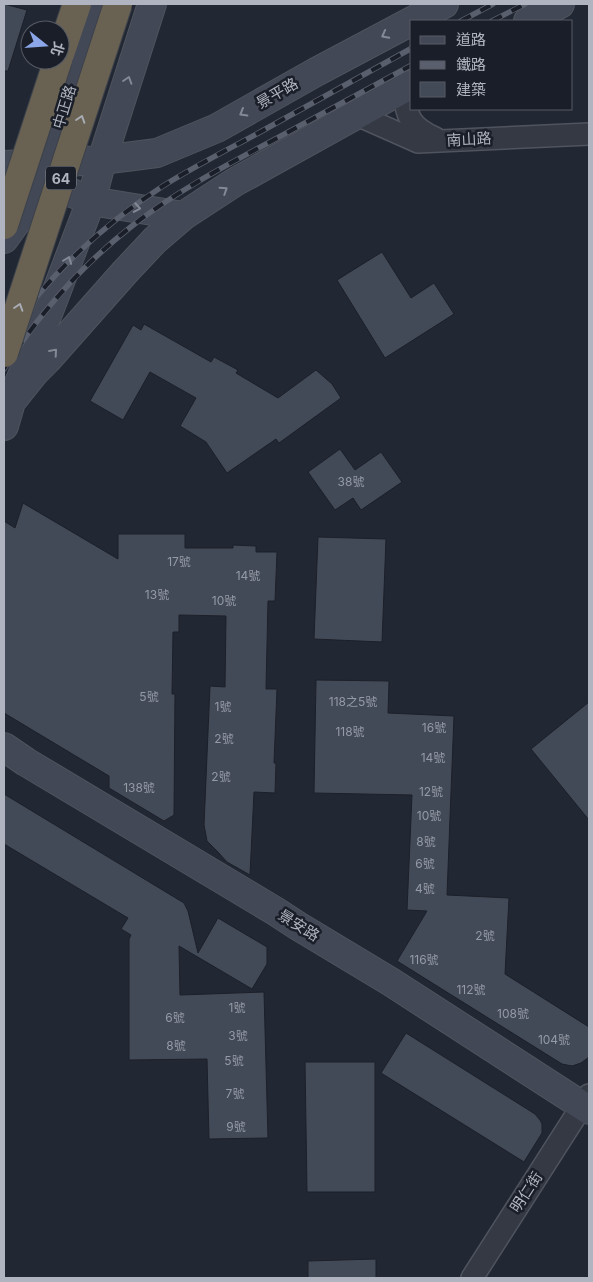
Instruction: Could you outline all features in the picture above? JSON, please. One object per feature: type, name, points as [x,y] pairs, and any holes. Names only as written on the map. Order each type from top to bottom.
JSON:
[{"type":"highway","points":[[70,25],[77,4]]},
{"type":"highway","name":"64","points":[[4,353],[118,4]]},
{"type":"highway","name":"64","points":[[4,225],[55,70]]},
{"type":"main road","points":[[59,20],[65,4]]},
{"type":"main road","name":"中正路","points":[[4,239],[46,172],[97,4]]},
{"type":"main road","points":[[7,414],[91,201],[102,160],[152,4]]},
{"type":"main road","name":"景平路","points":[[414,20],[444,4]]},
{"type":"main road","points":[[530,20],[560,4]]},
{"type":"main road","name":"景平路","points":[[46,172],[102,160],[157,153],[217,128],[410,22]]},
{"type":"main road","name":"中正路","points":[[8,164],[42,70]]},
{"type":"main road","points":[[7,414],[35,372],[155,240],[183,216],[235,182],[408,86]]},
{"type":"main road","points":[[4,190],[8,164]]},
{"type":"main road","name":"景平路","points":[[8,164],[46,172],[91,201],[183,216]]},
{"type":"main road","name":"中正路","points":[[42,326],[46,172]]},
{"type":"main road","name":"景安路","points":[[4,747],[391,982],[587,1104]]},
{"type":"street","points":[[408,86],[408,114],[413,125],[420,132],[440,141]]},
{"type":"street","name":"南山路","points":[[355,114],[418,142],[589,134]]},
{"type":"street","name":"明仁街","points":[[472,1278],[587,1104]]},
{"type":"building","points":[[4,4],[27,10],[24,20],[20,20],[20,32],[8,71],[4,71]]},
{"type":"building","points":[[382,252],[411,298],[434,283],[454,314],[385,358],[337,280]]},
{"type":"building","points":[[144,324],[211,362],[214,357],[238,370],[236,373],[278,398],[316,370],[332,384],[341,398],[279,443],[276,439],[227,473],[206,442],[180,426],[196,398],[150,372],[123,420],[90,401],[133,325],[141,330]]},
{"type":"building","points":[[340,449],[355,470],[381,452],[402,482],[361,510],[353,498],[335,510],[308,472]]},
{"type":"building","points":[[23,503],[118,559],[118,534],[185,534],[185,548],[233,548],[233,545],[256,546],[256,552],[277,552],[275,601],[268,601],[266,689],[277,689],[274,763],[276,763],[275,793],[254,792],[250,875],[227,862],[207,841],[204,825],[210,686],[225,687],[226,616],[179,615],[179,632],[173,632],[172,694],[175,694],[174,815],[164,821],[109,788],[109,776],[4,713],[4,521],[15,528]]},
{"type":"building","points":[[318,537],[386,539],[382,642],[314,639]]},
{"type":"building","points":[[316,680],[389,681],[388,713],[454,716],[447,895],[509,898],[505,974],[589,1027],[589,1057],[581,1063],[572,1066],[562,1064],[397,961],[427,911],[407,910],[412,795],[314,793]]},
{"type":"building","points":[[589,702],[589,820],[531,749]]},
{"type":"building","points":[[4,794],[184,903],[188,911],[198,953],[218,918],[267,947],[267,964],[252,989],[179,946],[180,995],[264,992],[268,1138],[209,1139],[207,1059],[129,1060],[129,939],[131,935],[121,929],[128,918],[4,844]]},
{"type":"building","points":[[406,1033],[535,1114],[542,1124],[542,1133],[524,1162],[381,1073]]},
{"type":"building","points":[[305,1062],[375,1062],[375,1192],[307,1192]]},
{"type":"building","points":[[376,1259],[376,1278],[308,1278],[308,1261]]},
{"type":"railway","points":[[463,20],[493,4]]},
{"type":"railway","points":[[494,20],[525,4]]},
{"type":"railway","points":[[4,341],[37,296],[75,255],[118,218],[140,202],[187,172],[410,49]]},
{"type":"railway","points":[[4,369],[31,329],[78,274],[114,241],[148,214],[215,172],[410,66]]}]
